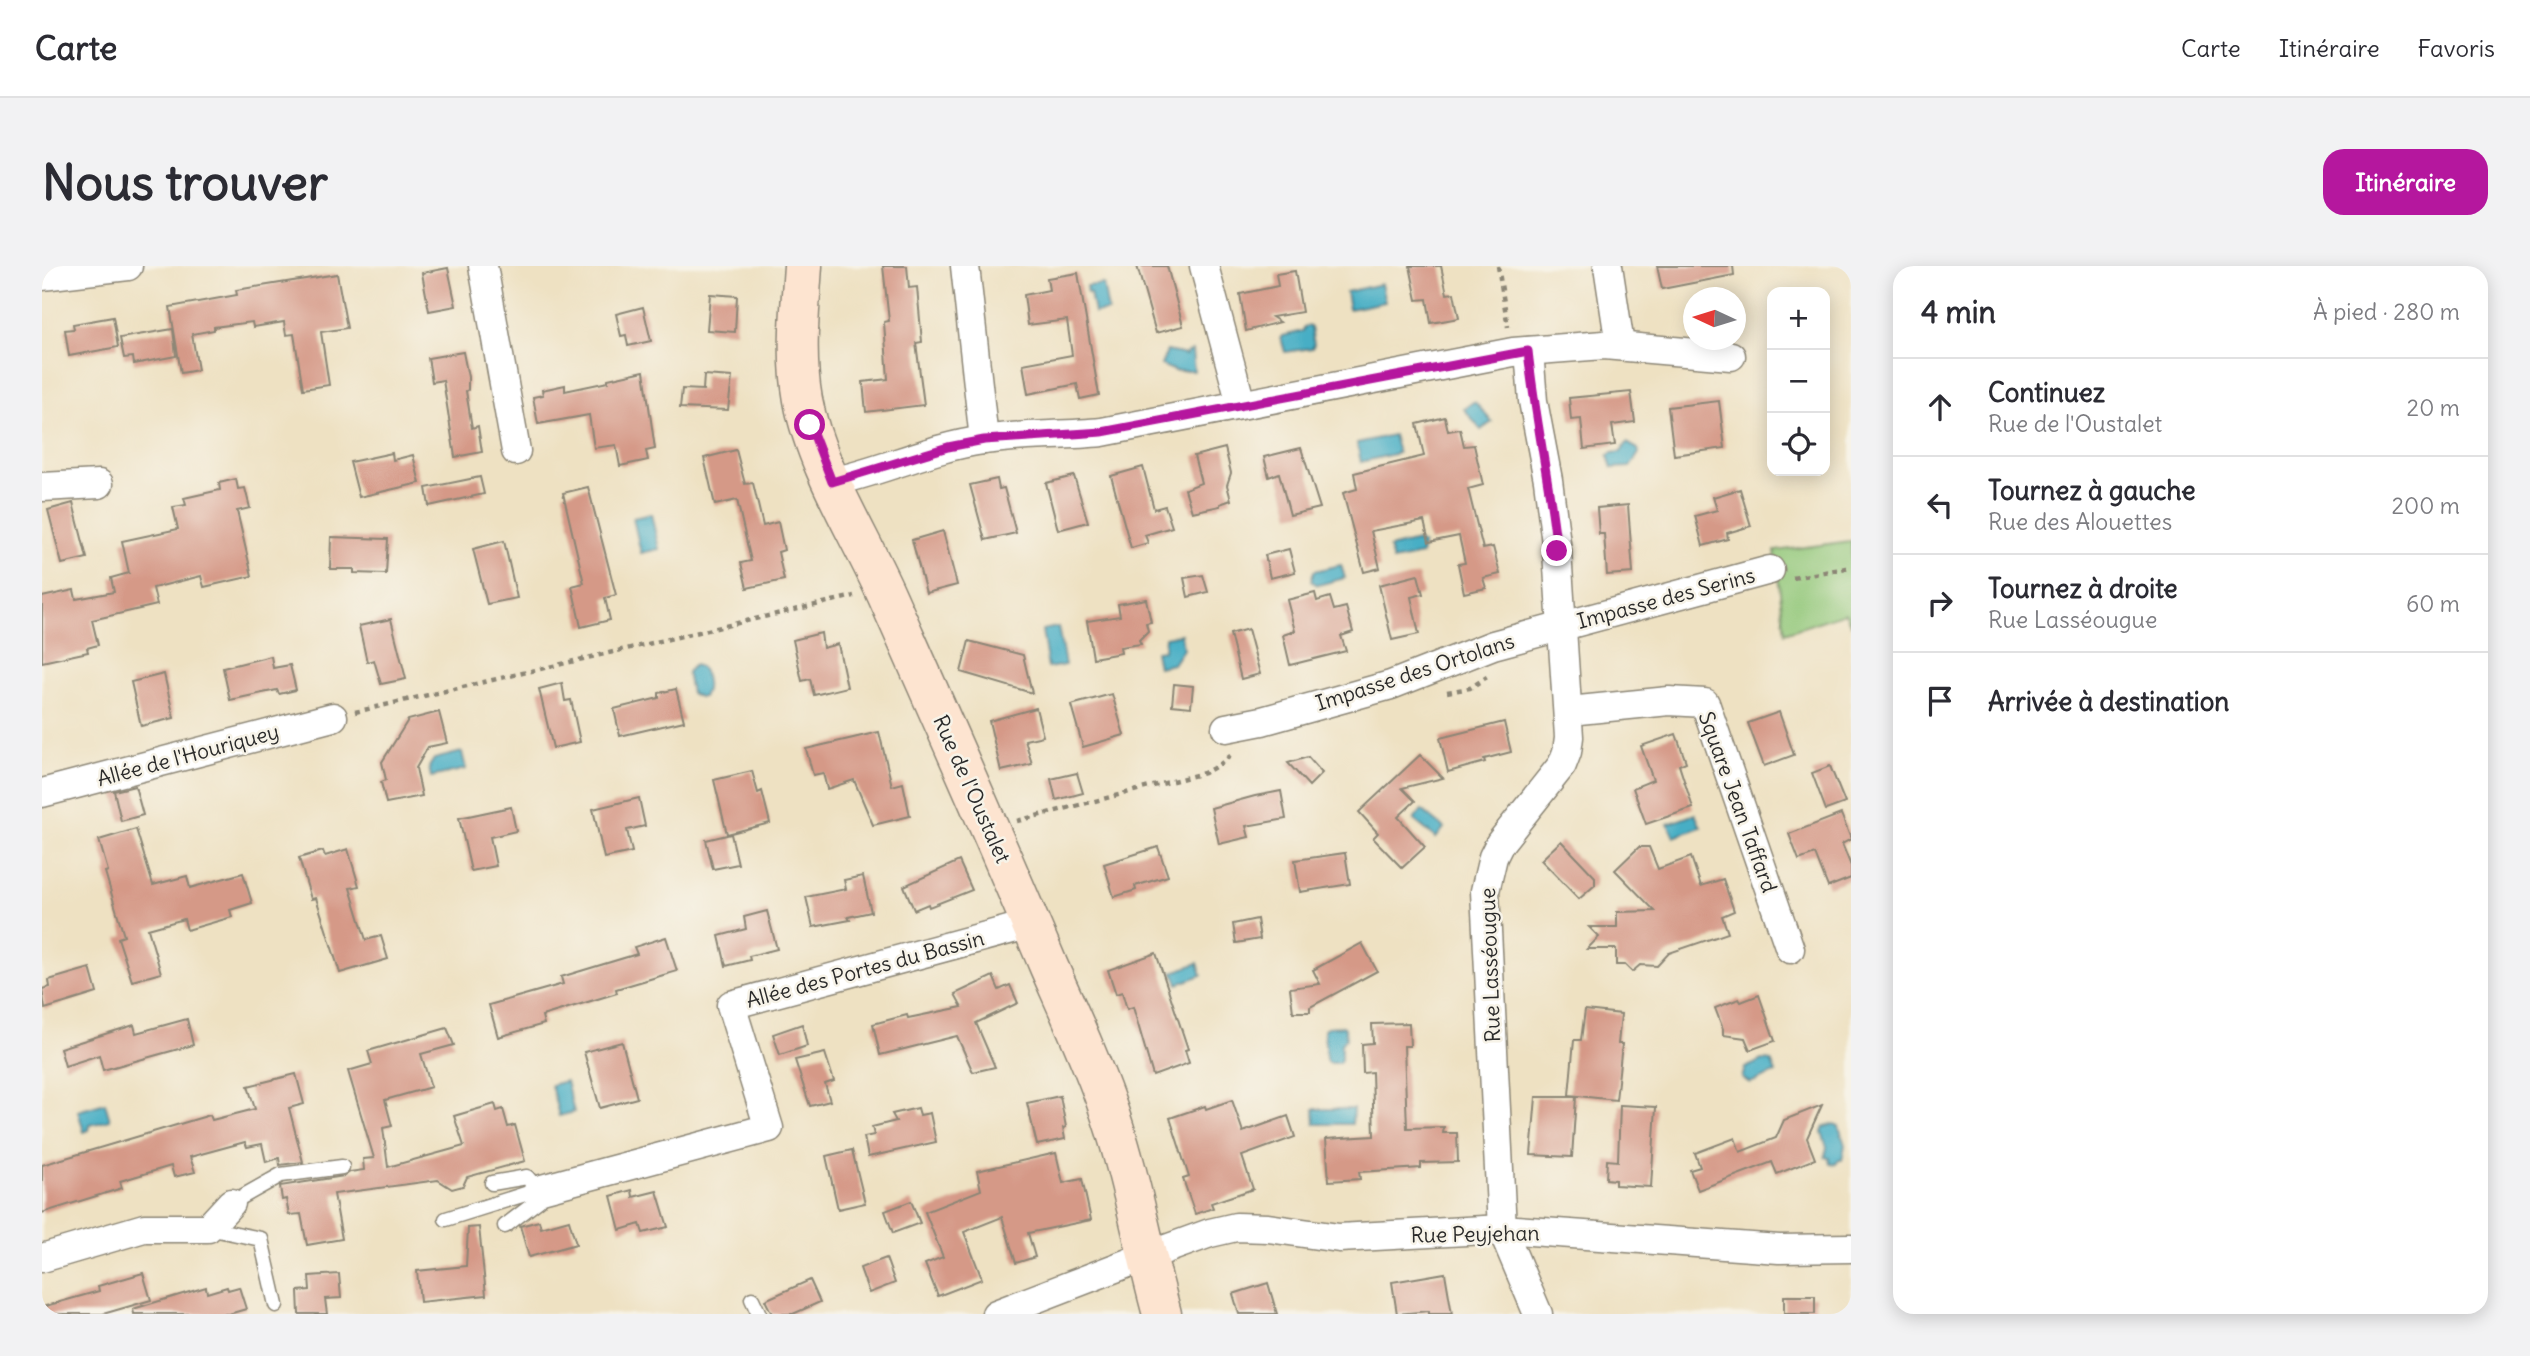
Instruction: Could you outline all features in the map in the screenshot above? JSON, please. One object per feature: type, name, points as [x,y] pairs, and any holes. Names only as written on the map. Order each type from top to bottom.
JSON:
[{"type":"street","points":[[42,276],[128,266]]},
{"type":"street","points":[[483,266],[516,452]]},
{"type":"street","name":"Rue de l'Oustalet","points":[[803,266],[799,375],[810,425],[832,482],[884,589],[1031,924],[1104,1098],[1132,1188],[1161,1314]]},
{"type":"street","points":[[965,266],[984,440]]},
{"type":"street","points":[[1204,266],[1241,404]]},
{"type":"street","points":[[1608,266],[1620,345]]},
{"type":"street","points":[[832,482],[948,447],[984,440],[1102,432],[1520,352],[1620,345],[1731,356]]},
{"type":"street","name":"Rue Lasséougue","points":[[1520,352],[1533,401],[1553,513],[1569,711],[1568,744],[1562,765],[1500,843],[1486,881],[1503,1229],[1538,1314]]},
{"type":"street","points":[[42,487],[99,484]]},
{"type":"street","name":"Impasse des Serins","points":[[1562,626],[1782,574]]},
{"type":"street","name":"Impasse des Ortolans","points":[[1232,727],[1391,685],[1480,649],[1562,626]]},
{"type":"street","name":"Square Jean Taffard","points":[[1569,711],[1669,701],[1705,703],[1790,949]]},
{"type":"street","name":"Allée de l'Houriquey","points":[[42,793],[333,717]]},
{"type":"street","name":"Allée des Portes du Bassin","points":[[538,1191],[769,1128],[731,1005],[1031,924]]},
{"type":"street","points":[[42,1258],[144,1228],[208,1228],[231,1203]]},
{"type":"street","name":"Rue Peyjehan","points":[[996,1314],[1146,1256],[1210,1233],[1236,1227],[1268,1228],[1339,1238],[1503,1229],[1779,1250],[1851,1248]]},
{"type":"lane","points":[[231,1203],[281,1175],[342,1167]]},
{"type":"lane","points":[[492,1183],[527,1177],[538,1191],[539,1200],[505,1226]]},
{"type":"lane","points":[[446,1219],[538,1191]]},
{"type":"lane","points":[[208,1228],[261,1239],[276,1305]]},
{"type":"lane","points":[[751,1299],[759,1314]]},
{"type":"path","points":[[1498,266],[1520,352]]},
{"type":"path","points":[[1782,574],[1851,567]]},
{"type":"path","points":[[333,717],[884,589]]},
{"type":"path","points":[[1012,823],[1204,773],[1219,765],[1237,749],[1239,737],[1232,727]]},
{"type":"green space","points":[[1851,541],[1851,625],[1845,613],[1785,633],[1775,551]]},
{"type":"water","points":[[1103,284],[1108,311],[1094,313],[1086,286]]},
{"type":"water","points":[[1381,284],[1385,302],[1349,309],[1346,292]]},
{"type":"water","points":[[1309,326],[1314,344],[1312,348],[1285,352],[1281,338],[1303,331],[1304,327]]},
{"type":"water","points":[[1167,351],[1186,355],[1192,351],[1194,371],[1175,371],[1161,365]]},
{"type":"water","points":[[1473,402],[1492,422],[1481,430],[1464,409]]},
{"type":"water","points":[[1393,435],[1398,453],[1361,462],[1357,443]]},
{"type":"water","points":[[1627,443],[1638,449],[1639,453],[1630,467],[1612,468],[1608,456],[1621,452]]},
{"type":"water","points":[[651,514],[659,549],[641,553],[633,518]]},
{"type":"water","points":[[1417,541],[1423,545],[1421,555],[1393,561],[1389,548]]},
{"type":"water","points":[[1341,565],[1345,578],[1318,585],[1311,581],[1314,571]]},
{"type":"water","points":[[1058,627],[1065,665],[1048,668],[1042,630]]},
{"type":"water","points":[[1181,634],[1183,649],[1173,664],[1158,667],[1155,651],[1164,650],[1165,637]]},
{"type":"water","points":[[694,665],[700,667],[705,677],[706,690],[703,697],[691,693],[687,672]]},
{"type":"water","points":[[462,752],[466,769],[431,777],[429,767],[434,759]]},
{"type":"water","points":[[1422,810],[1444,828],[1436,838],[1414,820]]},
{"type":"water","points":[[1695,814],[1701,827],[1674,837],[1668,824]]},
{"type":"water","points":[[1198,963],[1202,975],[1178,984],[1173,972]]},
{"type":"water","points":[[1343,1026],[1346,1038],[1341,1044],[1341,1060],[1339,1063],[1328,1063],[1324,1029]]},
{"type":"water","points":[[1763,1060],[1771,1061],[1776,1073],[1750,1083],[1742,1078],[1745,1068]]},
{"type":"water","points":[[566,1081],[574,1112],[559,1116],[551,1085]]},
{"type":"water","points":[[105,1103],[110,1120],[90,1125],[89,1130],[84,1132],[78,1111]]},
{"type":"water","points":[[1314,1109],[1353,1109],[1352,1124],[1315,1124]]},
{"type":"water","points":[[1834,1124],[1839,1126],[1845,1145],[1842,1160],[1836,1164],[1830,1163],[1829,1158],[1825,1157],[1827,1147],[1822,1132],[1824,1127]]},
{"type":"building","points":[[883,266],[907,266],[909,288],[917,287],[922,342],[916,343],[924,405],[866,412],[863,382],[888,379],[884,322],[889,321]]},
{"type":"building","points":[[1137,266],[1167,266],[1183,326],[1156,333]]},
{"type":"building","points":[[1410,266],[1441,266],[1447,294],[1454,293],[1459,318],[1431,323],[1427,299],[1417,300]]},
{"type":"building","points":[[1657,266],[1733,266],[1734,275],[1662,289]]},
{"type":"building","points":[[448,268],[456,306],[429,311],[422,273]]},
{"type":"building","points":[[1295,271],[1302,312],[1272,317],[1280,322],[1246,331],[1240,294],[1278,286],[1276,274]]},
{"type":"building","points":[[1078,273],[1099,395],[1080,399],[1077,384],[1028,394],[1023,364],[1072,355],[1067,320],[1028,325],[1024,295],[1049,290],[1047,278]]},
{"type":"building","points":[[337,274],[347,328],[321,332],[329,385],[303,389],[294,334],[286,335],[284,322],[253,327],[252,322],[214,327],[214,330],[192,334],[198,370],[181,373],[170,307],[237,295],[236,290]]},
{"type":"building","points":[[710,294],[737,296],[735,332],[707,330]]},
{"type":"building","points":[[643,307],[651,341],[628,346],[626,335],[621,336],[616,314]]},
{"type":"building","points":[[113,317],[118,347],[69,356],[65,330],[74,329],[73,324]]},
{"type":"building","points":[[173,329],[176,356],[134,364],[133,357],[124,358],[120,338]]},
{"type":"building","points":[[463,352],[472,428],[478,426],[482,452],[455,457],[443,380],[432,382],[428,358]]},
{"type":"building","points":[[644,371],[655,449],[646,451],[648,460],[620,466],[616,445],[594,448],[589,415],[538,424],[533,397],[543,395],[542,390],[565,385],[565,391]]},
{"type":"building","points":[[704,375],[732,377],[728,410],[680,408],[682,389],[703,390]]},
{"type":"building","points":[[1631,392],[1635,422],[1612,425],[1615,445],[1584,449],[1581,419],[1571,420],[1569,398]]},
{"type":"building","points":[[1719,401],[1725,448],[1674,455],[1668,407]]},
{"type":"building","points":[[1445,417],[1448,431],[1460,429],[1464,446],[1474,445],[1483,485],[1468,489],[1483,549],[1493,547],[1500,574],[1483,578],[1486,588],[1464,593],[1458,564],[1465,563],[1459,536],[1429,542],[1424,521],[1371,531],[1380,568],[1364,572],[1343,493],[1357,489],[1354,473],[1424,456],[1417,424]]},
{"type":"building","points":[[1225,448],[1231,473],[1227,485],[1231,500],[1220,506],[1192,512],[1185,489],[1201,483],[1194,456]]},
{"type":"building","points":[[1301,448],[1320,508],[1290,515],[1279,473],[1269,477],[1264,457]]},
{"type":"building","points":[[736,450],[745,484],[753,483],[763,526],[778,522],[784,550],[778,552],[784,580],[747,588],[741,563],[751,561],[737,500],[715,505],[704,458]]},
{"type":"building","points":[[392,453],[393,460],[413,455],[420,483],[359,497],[350,462]]},
{"type":"building","points":[[1143,467],[1154,509],[1165,506],[1172,527],[1145,535],[1148,543],[1131,548],[1111,476]]},
{"type":"building","points":[[1074,476],[1088,522],[1058,530],[1046,483]]},
{"type":"building","points":[[480,477],[484,494],[429,506],[426,488]]},
{"type":"building","points":[[236,479],[238,489],[245,488],[250,508],[237,511],[252,576],[204,587],[201,576],[153,588],[157,605],[92,620],[98,645],[87,648],[88,652],[42,662],[42,597],[74,590],[76,599],[114,592],[111,578],[129,573],[122,541],[178,529],[173,507],[186,505],[184,498],[220,490],[219,483]]},
{"type":"building","points":[[997,479],[999,489],[1004,488],[1016,533],[985,540],[970,485]]},
{"type":"building","points":[[588,487],[616,595],[605,598],[610,620],[581,627],[572,586],[584,583],[563,493]]},
{"type":"building","points":[[1740,489],[1751,526],[1727,533],[1728,539],[1703,546],[1695,516],[1717,510],[1713,497]]},
{"type":"building","points":[[73,503],[87,558],[62,564],[48,510]]},
{"type":"building","points":[[1628,505],[1633,573],[1607,575],[1604,534],[1599,534],[1597,508]]},
{"type":"building","points":[[943,531],[957,585],[926,593],[912,540]]},
{"type":"building","points":[[331,537],[388,539],[386,574],[354,573],[354,569],[330,569]]},
{"type":"building","points":[[504,541],[517,598],[487,604],[473,549]]},
{"type":"building","points":[[1289,549],[1295,572],[1270,578],[1265,555]]},
{"type":"building","points":[[1203,575],[1208,592],[1188,597],[1184,578]]},
{"type":"building","points":[[1418,575],[1423,594],[1411,597],[1419,634],[1392,640],[1379,585]]},
{"type":"building","points":[[1315,593],[1317,601],[1330,597],[1334,610],[1346,607],[1353,632],[1341,636],[1346,651],[1290,665],[1283,635],[1295,631],[1287,600]]},
{"type":"building","points":[[1146,599],[1151,622],[1146,623],[1148,631],[1139,640],[1141,644],[1120,647],[1121,653],[1093,658],[1087,621],[1120,616],[1118,604]]},
{"type":"building","points":[[391,619],[406,679],[381,684],[374,660],[367,662],[359,626]]},
{"type":"building","points":[[1248,629],[1260,674],[1241,679],[1230,634]]},
{"type":"building","points":[[821,633],[823,648],[838,644],[847,687],[814,695],[810,679],[802,681],[793,640]]},
{"type":"building","points":[[969,641],[1023,655],[1032,693],[961,672]]},
{"type":"building","points":[[271,656],[273,668],[290,665],[296,690],[279,694],[277,690],[230,700],[223,668]]},
{"type":"building","points":[[164,674],[174,718],[141,726],[131,682]]},
{"type":"building","points":[[562,683],[565,701],[571,700],[580,742],[553,748],[539,689]]},
{"type":"building","points":[[1174,684],[1193,686],[1191,707],[1172,705]]},
{"type":"building","points":[[676,689],[684,721],[620,736],[614,709],[659,698],[659,693]]},
{"type":"building","points":[[1112,694],[1124,735],[1083,747],[1071,705]]},
{"type":"building","points":[[1036,708],[1043,736],[1025,740],[1032,764],[1001,771],[989,721]]},
{"type":"building","points":[[439,712],[447,743],[428,747],[416,768],[422,796],[386,803],[381,782],[386,780],[382,762],[408,720]]},
{"type":"building","points":[[1779,712],[1794,755],[1764,766],[1748,723]]},
{"type":"building","points":[[1504,722],[1511,752],[1448,772],[1440,738]]},
{"type":"building","points":[[879,732],[892,786],[903,783],[910,816],[873,825],[854,780],[827,789],[823,773],[813,775],[806,749]]},
{"type":"building","points":[[1676,734],[1686,762],[1679,765],[1693,808],[1646,824],[1633,788],[1653,780],[1641,746]]},
{"type":"building","points":[[1420,755],[1443,778],[1402,788],[1415,801],[1398,817],[1425,847],[1402,868],[1373,838],[1378,833],[1359,812]]},
{"type":"building","points":[[1308,757],[1322,773],[1309,786],[1288,763]]},
{"type":"building","points":[[1830,766],[1845,803],[1826,810],[1812,773]]},
{"type":"building","points":[[752,771],[758,793],[762,791],[770,823],[727,834],[714,780]]},
{"type":"building","points":[[1077,773],[1083,793],[1056,800],[1051,779]]},
{"type":"building","points":[[135,786],[143,815],[121,821],[114,791]]},
{"type":"building","points":[[1281,791],[1286,819],[1246,826],[1249,837],[1219,844],[1211,808]]},
{"type":"building","points":[[639,798],[645,826],[627,830],[632,852],[604,858],[593,809]]},
{"type":"building","points":[[511,807],[516,831],[490,837],[496,866],[471,871],[459,818]]},
{"type":"building","points":[[1841,814],[1851,839],[1842,844],[1851,866],[1851,878],[1828,887],[1815,854],[1799,860],[1789,834]]},
{"type":"building","points":[[136,829],[153,885],[187,876],[190,888],[243,873],[252,903],[230,910],[232,917],[187,930],[184,919],[148,929],[161,973],[132,981],[118,938],[124,936],[105,872],[108,871],[99,840]]},
{"type":"building","points":[[731,834],[738,864],[713,869],[706,840]]},
{"type":"building","points":[[1561,841],[1595,877],[1595,885],[1579,899],[1541,860]]},
{"type":"building","points":[[1158,847],[1168,876],[1135,886],[1136,890],[1114,897],[1104,864]]},
{"type":"building","points":[[1639,847],[1649,847],[1658,869],[1691,857],[1701,886],[1723,879],[1734,911],[1722,916],[1728,933],[1669,953],[1657,966],[1640,965],[1632,972],[1625,965],[1616,965],[1616,949],[1587,949],[1599,937],[1589,927],[1617,927],[1617,912],[1655,911],[1615,870]]},
{"type":"building","points":[[348,849],[359,886],[350,888],[366,940],[381,936],[388,959],[340,973],[316,898],[311,899],[299,858],[323,851],[325,856]]},
{"type":"building","points":[[1345,853],[1350,884],[1300,892],[1295,860]]},
{"type":"building","points":[[959,861],[972,890],[914,910],[904,886]]},
{"type":"building","points":[[863,876],[871,912],[848,917],[850,920],[813,927],[806,897],[846,889],[844,880]]},
{"type":"building","points":[[767,911],[777,949],[749,956],[750,960],[726,966],[719,936],[746,929],[744,917]]},
{"type":"building","points":[[1257,919],[1260,939],[1236,943],[1233,924]]},
{"type":"building","points":[[666,937],[677,971],[616,989],[617,993],[542,1016],[544,1024],[498,1037],[489,1005],[563,984],[561,977],[637,954],[634,947]]},
{"type":"building","points":[[1362,943],[1377,971],[1310,1007],[1310,1012],[1293,1012],[1290,988],[1320,984],[1313,970]]},
{"type":"building","points":[[1156,953],[1188,1049],[1185,1050],[1189,1063],[1153,1076],[1133,1007],[1127,1009],[1122,992],[1116,994],[1108,970]]},
{"type":"building","points":[[90,968],[97,993],[45,1009],[42,989],[50,987],[49,980]]},
{"type":"building","points":[[993,976],[999,990],[1010,985],[1018,1003],[976,1023],[995,1067],[973,1072],[957,1036],[880,1055],[873,1024],[907,1015],[908,1018],[962,1007],[955,994]]},
{"type":"building","points":[[1759,995],[1775,1041],[1750,1050],[1745,1038],[1723,1035],[1715,1008]]},
{"type":"building","points":[[1585,1010],[1621,1014],[1618,1044],[1622,1044],[1616,1100],[1569,1095],[1574,1040],[1581,1040]]},
{"type":"building","points":[[187,1019],[193,1045],[103,1070],[99,1055],[65,1066],[60,1048],[134,1025],[136,1033]]},
{"type":"building","points":[[1409,1023],[1410,1046],[1404,1046],[1407,1128],[1444,1127],[1443,1133],[1457,1133],[1458,1162],[1421,1163],[1421,1168],[1359,1172],[1360,1179],[1329,1181],[1326,1139],[1374,1136],[1372,1072],[1363,1073],[1362,1044],[1373,1043],[1372,1024]]},
{"type":"building","points":[[802,1024],[807,1046],[780,1055],[773,1034]]},
{"type":"building","points":[[447,1028],[454,1045],[421,1054],[431,1087],[385,1100],[392,1126],[383,1128],[388,1167],[464,1146],[454,1116],[495,1104],[497,1111],[503,1109],[508,1127],[515,1125],[525,1161],[467,1177],[463,1186],[452,1189],[438,1180],[334,1194],[342,1239],[307,1245],[301,1214],[289,1215],[286,1199],[282,1200],[280,1186],[344,1176],[350,1172],[364,1170],[363,1159],[374,1158],[348,1071],[372,1064],[368,1051]]},
{"type":"building","points":[[622,1042],[637,1098],[600,1108],[584,1052]]},
{"type":"building","points":[[825,1053],[834,1081],[825,1084],[830,1101],[810,1106],[795,1060]]},
{"type":"building","points":[[296,1074],[304,1104],[289,1108],[303,1162],[280,1165],[279,1158],[266,1162],[262,1144],[247,1147],[245,1142],[190,1157],[195,1172],[174,1177],[171,1166],[120,1181],[122,1188],[42,1213],[42,1165],[210,1115],[212,1120],[255,1109],[248,1086]]},
{"type":"building","points":[[1060,1096],[1066,1127],[1063,1128],[1065,1139],[1037,1145],[1027,1103]]},
{"type":"building","points":[[1536,1097],[1576,1097],[1572,1157],[1531,1155]]},
{"type":"building","points":[[1232,1100],[1243,1132],[1288,1116],[1295,1137],[1242,1156],[1253,1189],[1211,1203],[1213,1208],[1195,1214],[1183,1179],[1189,1177],[1170,1118]]},
{"type":"building","points":[[1620,1105],[1656,1107],[1651,1187],[1615,1185],[1615,1180],[1606,1179],[1607,1160],[1618,1161]]},
{"type":"building","points":[[1822,1105],[1807,1138],[1815,1159],[1777,1174],[1772,1162],[1698,1190],[1690,1170],[1700,1167],[1695,1153],[1735,1138],[1740,1152],[1776,1138],[1784,1120]]},
{"type":"building","points":[[918,1108],[920,1115],[930,1113],[936,1142],[868,1157],[864,1137],[874,1135],[872,1127],[896,1121],[892,1114]]},
{"type":"building","points":[[852,1150],[865,1203],[838,1209],[826,1156]]},
{"type":"building","points":[[1056,1153],[1063,1183],[1082,1179],[1091,1220],[1028,1233],[1035,1257],[1016,1263],[1002,1217],[964,1232],[982,1279],[938,1296],[925,1264],[943,1257],[925,1212],[981,1190],[977,1171]]},
{"type":"building","points":[[632,1190],[633,1197],[657,1191],[668,1227],[643,1233],[640,1224],[620,1230],[611,1196]]},
{"type":"building","points":[[911,1201],[920,1223],[893,1233],[885,1211]]},
{"type":"building","points":[[569,1220],[576,1244],[529,1257],[520,1226],[539,1221],[541,1228]]},
{"type":"building","points":[[479,1227],[486,1295],[420,1302],[417,1271],[466,1266],[468,1228]]},
{"type":"building","points":[[886,1258],[895,1283],[869,1293],[860,1268]]},
{"type":"building","points":[[143,1273],[151,1300],[103,1314],[42,1314],[42,1307],[99,1291],[98,1286]]},
{"type":"building","points":[[1445,1273],[1452,1314],[1429,1314],[1429,1311],[1397,1314],[1392,1282]]},
{"type":"building","points":[[339,1274],[341,1298],[325,1299],[327,1314],[299,1314],[298,1291],[310,1290],[309,1276]]},
{"type":"building","points":[[810,1280],[820,1302],[793,1314],[772,1314],[765,1300]]},
{"type":"building","points":[[1268,1283],[1277,1314],[1239,1314],[1233,1294]]},
{"type":"building","points":[[206,1287],[207,1293],[227,1287],[228,1290],[239,1287],[246,1309],[229,1314],[134,1314],[133,1309]]},
{"type":"building","points":[[1784,1296],[1815,1296],[1815,1314],[1784,1314]]},
{"type":"route","points":[[810,425],[832,482],[948,447],[984,440],[1102,432],[1528,351],[1533,401],[1548,480],[1557,551]]}]
